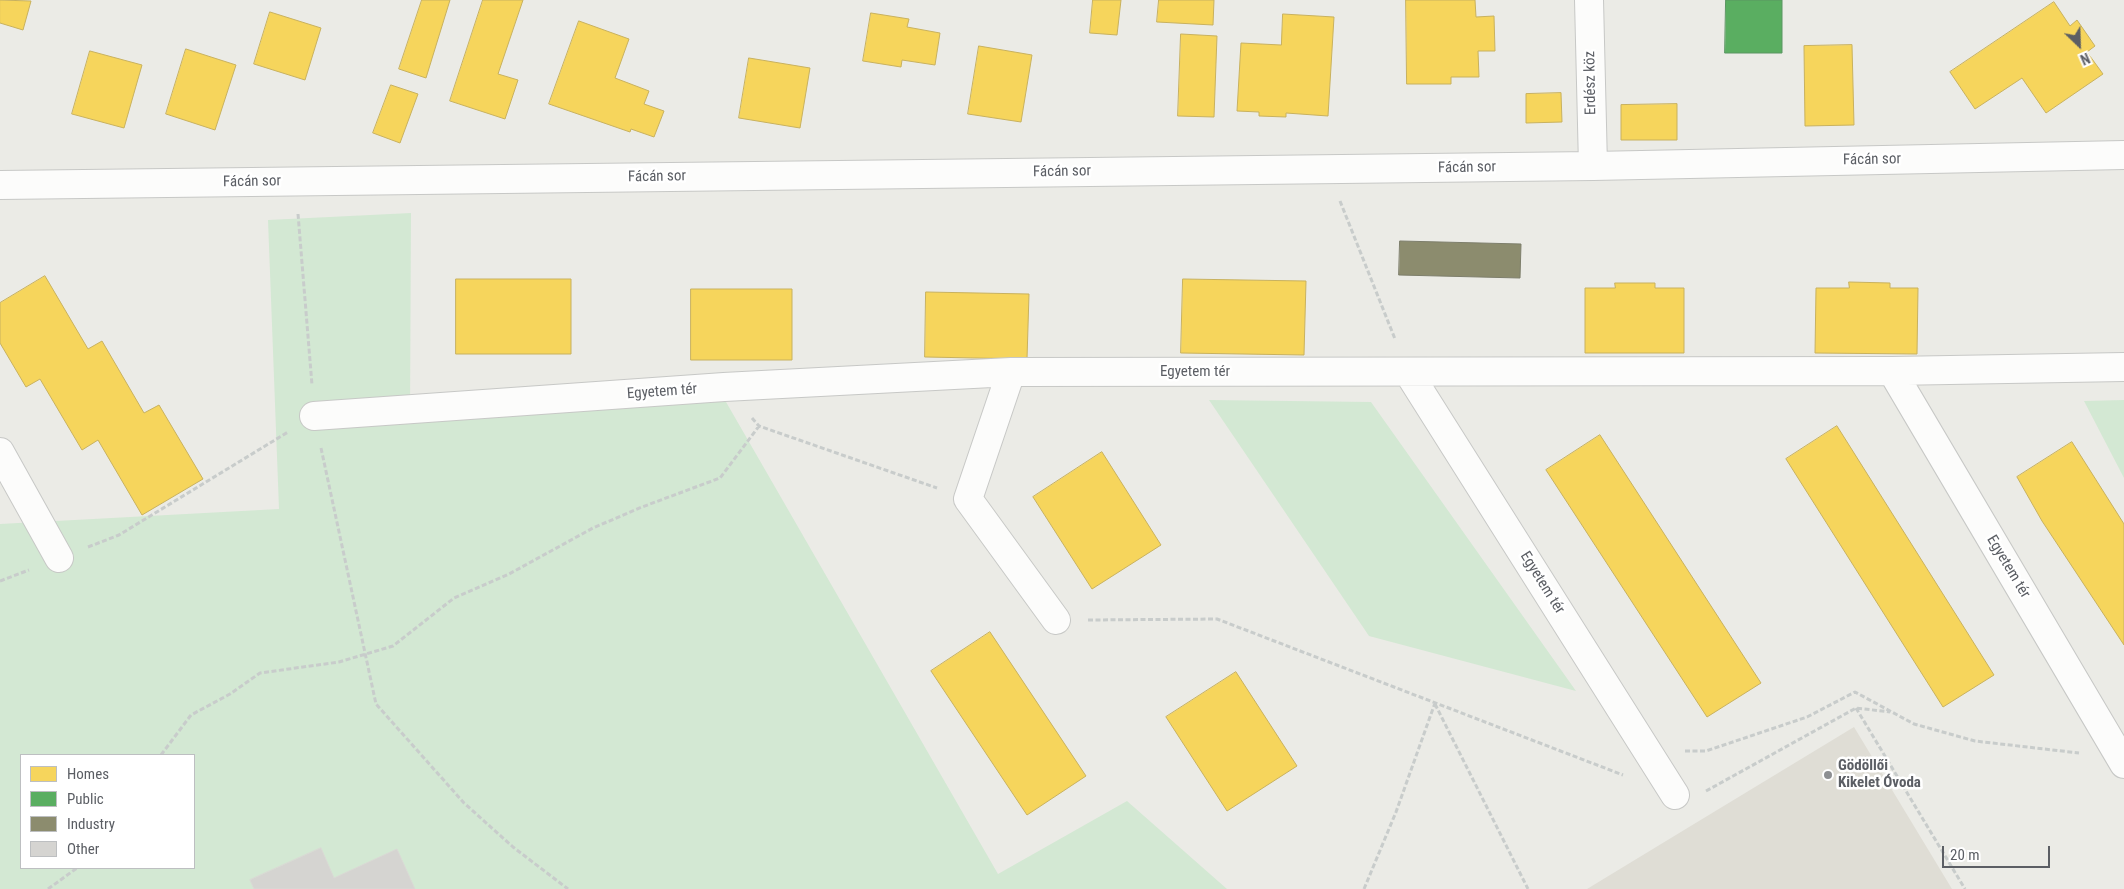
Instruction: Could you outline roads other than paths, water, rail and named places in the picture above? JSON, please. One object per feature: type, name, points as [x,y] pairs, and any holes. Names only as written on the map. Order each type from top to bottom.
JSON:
[{"type":"street","name":"Erdész köz","points":[[1589,0],[1593,166]]},
{"type":"street","name":"Fácán sor","points":[[0,185],[1593,166],[2124,155]]},
{"type":"street","name":"Egyetem tér","points":[[314,416],[724,387],[1011,372],[1892,371],[2124,367]]},
{"type":"street","name":"Egyetem tér","points":[[1892,371],[2122,761]]},
{"type":"street","points":[[1011,372],[968,498],[1056,620]]},
{"type":"street","name":"Egyetem tér","points":[[1408,372],[1647,750],[1687,795]]},
{"type":"street","points":[[0,452],[59,558]]},
{"type":"place","name":"Gödöllői Kikelet Óvoda","points":[[1828,775]]}]
